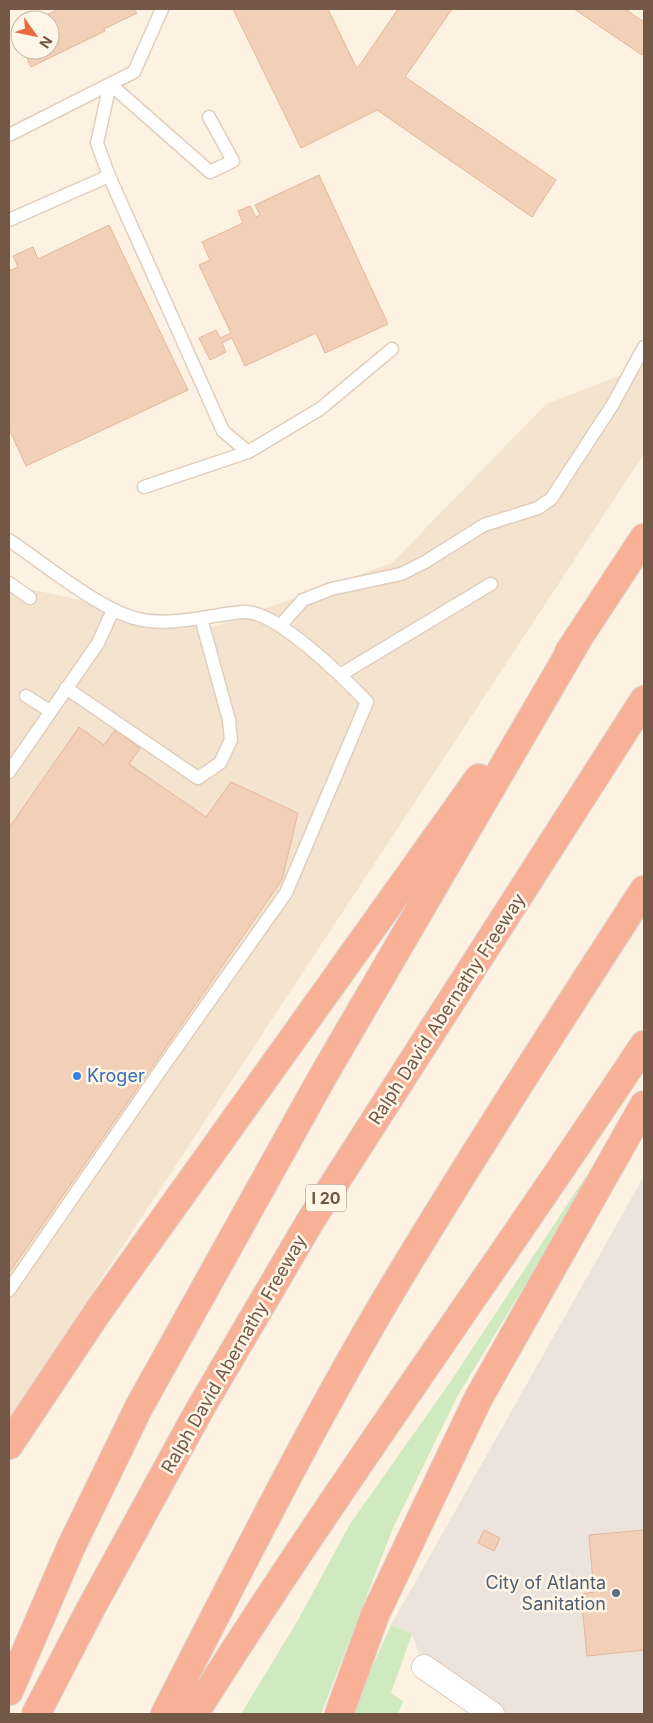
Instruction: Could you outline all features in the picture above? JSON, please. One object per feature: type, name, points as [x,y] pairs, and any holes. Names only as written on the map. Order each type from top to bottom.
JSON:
[{"type":"highway","points":[[9,1445],[99,1310],[579,637],[644,538]]},
{"type":"highway","points":[[9,1691],[71,1546],[139,1407],[323,1076],[579,637]]},
{"type":"highway","name":"Ralph David Abernathy Freeway","points":[[36,1714],[90,1610],[200,1409],[312,1220],[644,700]]},
{"type":"highway","points":[[165,1714],[275,1500],[390,1292],[515,1090],[644,890]]},
{"type":"highway","points":[[194,1714],[266,1601],[552,1185],[644,1045]]},
{"type":"highway","points":[[339,1714],[375,1615],[478,1399],[644,1105]]},
{"type":"street","points":[[424,1667],[492,1714]]},
{"type":"lane","points":[[9,135],[134,72],[162,9]]},
{"type":"lane","points":[[110,84],[210,172],[233,160],[209,117]]},
{"type":"lane","points":[[110,84],[97,143],[109,176],[223,431],[248,452]]},
{"type":"lane","points":[[9,220],[109,176]]},
{"type":"lane","points":[[280,626],[303,600],[331,589],[401,574],[426,562],[484,525],[538,508],[551,499],[613,404],[644,347]]},
{"type":"lane","points":[[144,487],[248,452],[320,410],[392,349]]},
{"type":"lane","points":[[9,540],[113,610],[136,619],[154,622],[246,612],[264,617],[280,626],[340,675],[367,702],[286,893],[9,1290]]},
{"type":"lane","points":[[9,583],[30,598]]},
{"type":"lane","points":[[340,675],[491,584]]},
{"type":"lane","points":[[9,770],[98,643],[113,610]]},
{"type":"lane","points":[[66,688],[198,778],[220,763],[231,740],[229,720],[201,618]]},
{"type":"lane","points":[[26,696],[50,711]]},
{"type":"shaded area","points":[[644,366],[644,454],[9,1419],[9,575],[20,587],[211,628],[392,563],[546,404]]},
{"type":"shaded area","points":[[644,1176],[644,1714],[492,1714],[424,1667],[412,1634],[391,1625]]},
{"type":"green space","points":[[586,1176],[586,1185],[458,1395],[393,1528],[321,1714],[241,1714],[298,1620],[350,1524],[453,1378]]},
{"type":"green space","points":[[391,1625],[412,1634],[391,1693],[403,1701],[398,1714],[351,1714]]},
{"type":"building","points":[[134,9],[137,13],[60,53],[60,10],[57,10]]},
{"type":"building","points":[[233,9],[328,9],[357,69],[398,9],[452,9],[405,77],[556,180],[532,217],[377,110],[301,148]]},
{"type":"building","points":[[574,9],[625,9],[644,22],[644,52],[642,55]]},
{"type":"building","points":[[28,60],[45,60],[31,67]]},
{"type":"building","points":[[319,175],[388,324],[325,353],[316,333],[245,366],[232,338],[222,343],[226,352],[210,360],[199,338],[216,330],[220,338],[231,333],[199,265],[210,260],[202,242],[243,223],[238,211],[250,206],[256,217],[260,215],[255,205]]},
{"type":"building","points":[[109,225],[188,390],[26,466],[9,429],[9,271],[18,267],[13,256],[33,247],[38,259]]},
{"type":"building","name":"Kroger","points":[[79,727],[104,745],[115,730],[140,748],[129,764],[206,817],[231,782],[298,813],[282,880],[9,1273],[9,828]]},
{"type":"building","points":[[484,1530],[500,1538],[494,1551],[478,1543]]},
{"type":"building","name":"City of Atlanta Sanitation","points":[[644,1530],[644,1650],[587,1656],[581,1594],[594,1592],[589,1535]]},
{"type":"place","name":"Kroger","points":[[77,1076]]},
{"type":"place","name":"City of Atlanta Sanitation","points":[[616,1593]]}]
